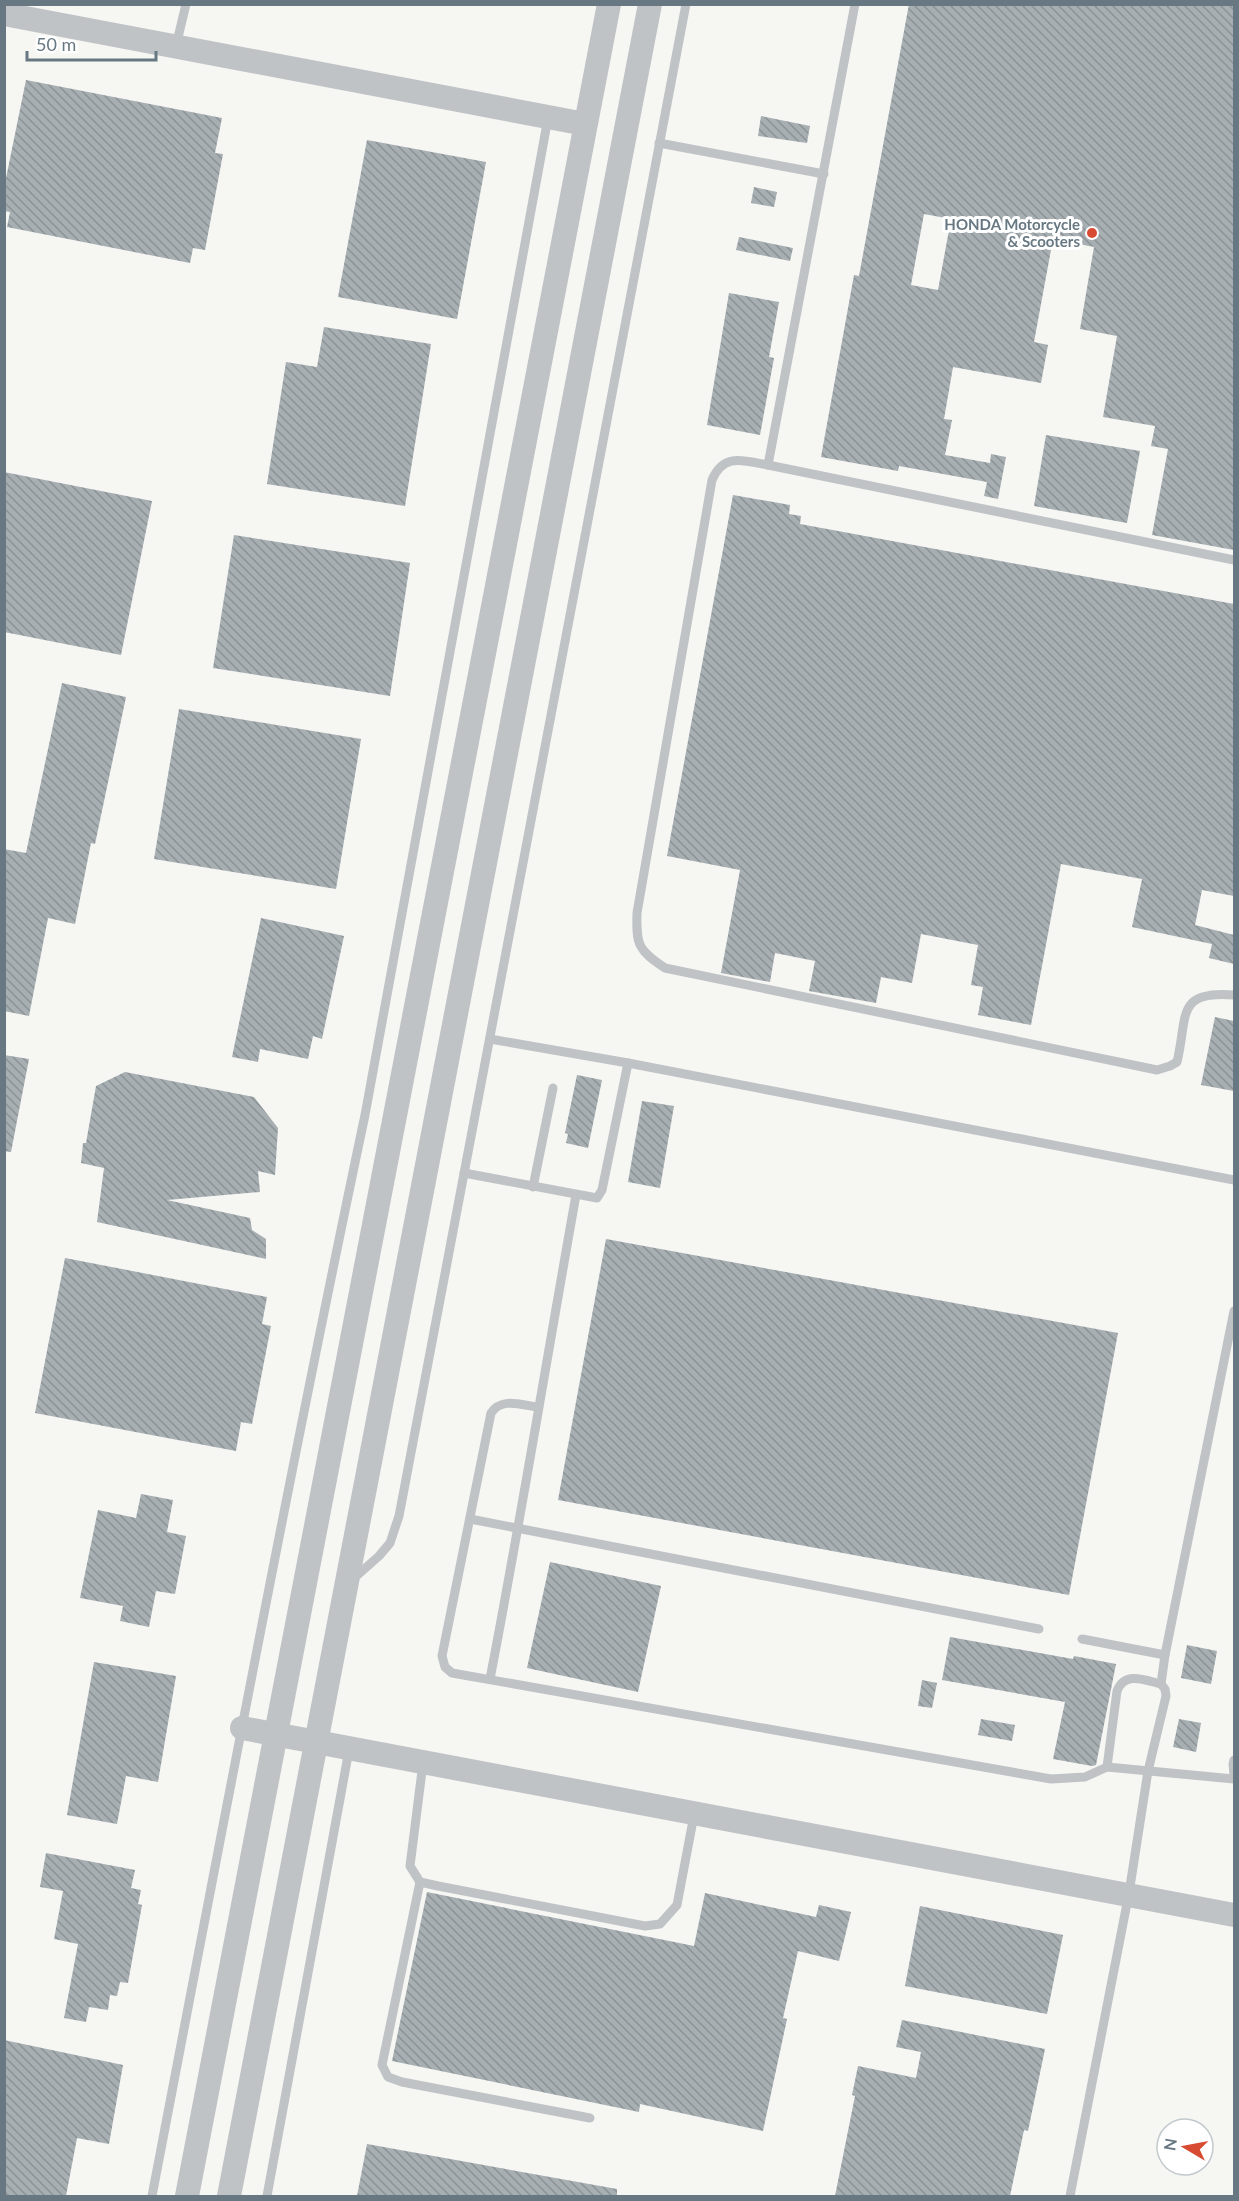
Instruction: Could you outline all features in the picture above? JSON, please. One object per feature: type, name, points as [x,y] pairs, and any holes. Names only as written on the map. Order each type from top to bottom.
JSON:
[{"type":"street","points":[[187,2196],[609,4]]},
{"type":"street","points":[[230,2196],[650,4]]},
{"type":"street","points":[[4,14],[585,124]]},
{"type":"street","points":[[242,1728],[1129,1893],[1234,1915]]},
{"type":"lane","points":[[176,46],[186,4]]},
{"type":"lane","points":[[346,1586],[380,1556],[390,1543],[399,1516],[686,4]]},
{"type":"lane","points":[[768,465],[855,4]]},
{"type":"lane","points":[[152,2196],[331,1275],[365,1115],[548,117]]},
{"type":"lane","points":[[659,143],[824,174]]},
{"type":"lane","points":[[1234,560],[742,460],[722,464],[716,470],[712,480],[637,913],[636,938],[646,955],[665,968],[1157,1070],[1177,1062],[1186,1014],[1195,1000],[1204,995],[1234,995]]},
{"type":"lane","points":[[490,1039],[628,1063],[1234,1180]]},
{"type":"lane","points":[[464,1173],[597,1198],[602,1190],[628,1063]]},
{"type":"lane","points":[[533,1186],[553,1089]]},
{"type":"lane","points":[[490,1679],[519,1528],[537,1407],[576,1195]]},
{"type":"lane","points":[[1161,1684],[1234,1311]]},
{"type":"lane","points":[[537,1407],[504,1403],[496,1405],[491,1413],[442,1656],[445,1667],[452,1673],[1051,1779],[1085,1778],[1107,1767],[1234,1777],[1234,1760]]},
{"type":"lane","points":[[470,1519],[1039,1629]]},
{"type":"lane","points":[[1082,1640],[1165,1655]]},
{"type":"lane","points":[[1070,2196],[1129,1893],[1148,1771],[1166,1696],[1161,1684],[1135,1677],[1126,1679],[1120,1684],[1107,1767]]},
{"type":"lane","points":[[267,2196],[350,1747]]},
{"type":"lane","points":[[423,1761],[410,1866],[420,1882],[382,2065],[388,2077],[402,2082],[590,2118]]},
{"type":"lane","points":[[420,1882],[645,1926],[660,1924],[677,1905],[695,1812]]},
{"type":"building","name":"HONDA Motorcycle & Scooters","points":[[909,4],[1234,4],[1234,550],[1152,535],[1168,449],[1151,446],[1155,426],[1103,417],[1117,336],[1080,329],[1094,247],[1053,239],[1034,342],[1048,345],[1041,383],[953,367],[944,419],[952,420],[945,455],[990,463],[991,454],[1006,457],[998,499],[984,496],[987,482],[899,466],[898,471],[821,457],[854,275],[859,276]],"holes":[[[924,214],[951,219],[938,290],[911,285]]]},
{"type":"building","points":[[26,80],[222,118],[215,153],[223,154],[205,250],[193,248],[190,263],[7,227],[10,212],[4,211],[4,188]]},
{"type":"building","points":[[761,116],[810,126],[807,143],[758,136]]},
{"type":"building","points":[[367,140],[486,162],[457,319],[338,297]]},
{"type":"building","points":[[754,187],[777,192],[774,207],[751,203]]},
{"type":"building","points":[[739,237],[793,248],[790,261],[736,250]]},
{"type":"building","points":[[729,293],[779,302],[769,357],[774,358],[760,435],[707,425]]},
{"type":"building","points":[[324,327],[431,344],[405,506],[267,484],[286,362],[317,367]]},
{"type":"building","points":[[1046,435],[1140,451],[1127,523],[1034,506]]},
{"type":"building","points":[[4,472],[152,501],[121,655],[4,632]]},
{"type":"building","points":[[733,495],[790,505],[789,514],[801,516],[800,524],[1234,604],[1234,896],[1202,890],[1195,925],[1234,935],[1234,964],[1209,958],[1212,944],[1132,927],[1142,879],[1061,864],[1031,1025],[978,1015],[983,987],[971,985],[978,945],[921,934],[912,983],[881,977],[876,1003],[809,991],[815,961],[775,953],[770,982],[721,973],[740,870],[667,856]]},
{"type":"building","points":[[234,535],[410,563],[390,696],[213,668]]},
{"type":"building","points":[[62,683],[126,697],[95,844],[91,843],[75,924],[48,918],[29,1016],[4,1011],[4,849],[26,853]]},
{"type":"building","points":[[179,709],[361,739],[336,889],[154,859]]},
{"type":"building","points":[[261,918],[344,936],[322,1039],[313,1036],[308,1059],[260,1049],[258,1062],[232,1057]]},
{"type":"building","points":[[1215,1017],[1234,1021],[1234,1091],[1201,1085]]},
{"type":"building","points":[[4,1055],[29,1059],[11,1152],[4,1151]]},
{"type":"building","points":[[125,1072],[254,1097],[278,1128],[275,1175],[258,1171],[260,1192],[167,1200],[250,1218],[252,1230],[266,1239],[266,1259],[97,1222],[104,1168],[81,1163],[83,1143],[86,1143],[96,1086]]},
{"type":"building","points":[[577,1075],[602,1080],[588,1148],[566,1143],[568,1134],[565,1133]]},
{"type":"building","points":[[642,1101],[674,1106],[660,1188],[628,1182]]},
{"type":"building","points":[[606,1239],[1118,1333],[1069,1595],[558,1500]]},
{"type":"building","points":[[65,1258],[267,1297],[262,1324],[271,1326],[252,1424],[241,1422],[236,1451],[35,1413]]},
{"type":"building","points":[[141,1494],[173,1500],[167,1532],[186,1536],[175,1594],[156,1591],[149,1627],[120,1621],[123,1606],[80,1598],[98,1510],[136,1518]]},
{"type":"building","points":[[550,1562],[661,1586],[638,1692],[527,1668]]},
{"type":"building","points":[[950,1637],[1073,1659],[1074,1656],[1116,1664],[1096,1765],[1053,1759],[1065,1702],[942,1680]]},
{"type":"building","points":[[1187,1645],[1217,1651],[1211,1684],[1181,1678]]},
{"type":"building","points":[[94,1662],[176,1676],[158,1782],[126,1776],[117,1824],[67,1815]]},
{"type":"building","points":[[922,1680],[937,1683],[932,1708],[918,1706]]},
{"type":"building","points":[[981,1719],[1015,1725],[1012,1741],[978,1735]]},
{"type":"building","points":[[1179,1719],[1201,1723],[1196,1752],[1173,1747]]},
{"type":"building","points":[[46,1853],[135,1870],[131,1888],[141,1890],[138,1904],[142,1905],[128,1983],[120,1982],[117,1996],[110,1995],[108,2010],[89,2007],[86,2022],[64,2018],[78,1944],[54,1939],[63,1891],[40,1887]]},
{"type":"building","points":[[427,1892],[694,1946],[705,1893],[816,1917],[819,1905],[851,1912],[839,1961],[798,1951],[783,2018],[787,2019],[763,2131],[640,2104],[639,2112],[392,2061]]},
{"type":"building","points":[[920,1906],[1063,1935],[1047,2014],[905,1986]]},
{"type":"building","points":[[902,2020],[1045,2049],[1028,2131],[1024,2130],[1010,2196],[835,2196],[855,2096],[852,2095],[858,2066],[916,2078],[921,2052],[896,2047]]},
{"type":"building","points":[[4,2040],[123,2065],[109,2144],[77,2138],[66,2196],[4,2195]]},
{"type":"building","points":[[367,2144],[617,2189],[617,2196],[357,2196]]},
{"type":"place","name":"HONDA Motorcycle & Scooters","points":[[1092,233]]}]
